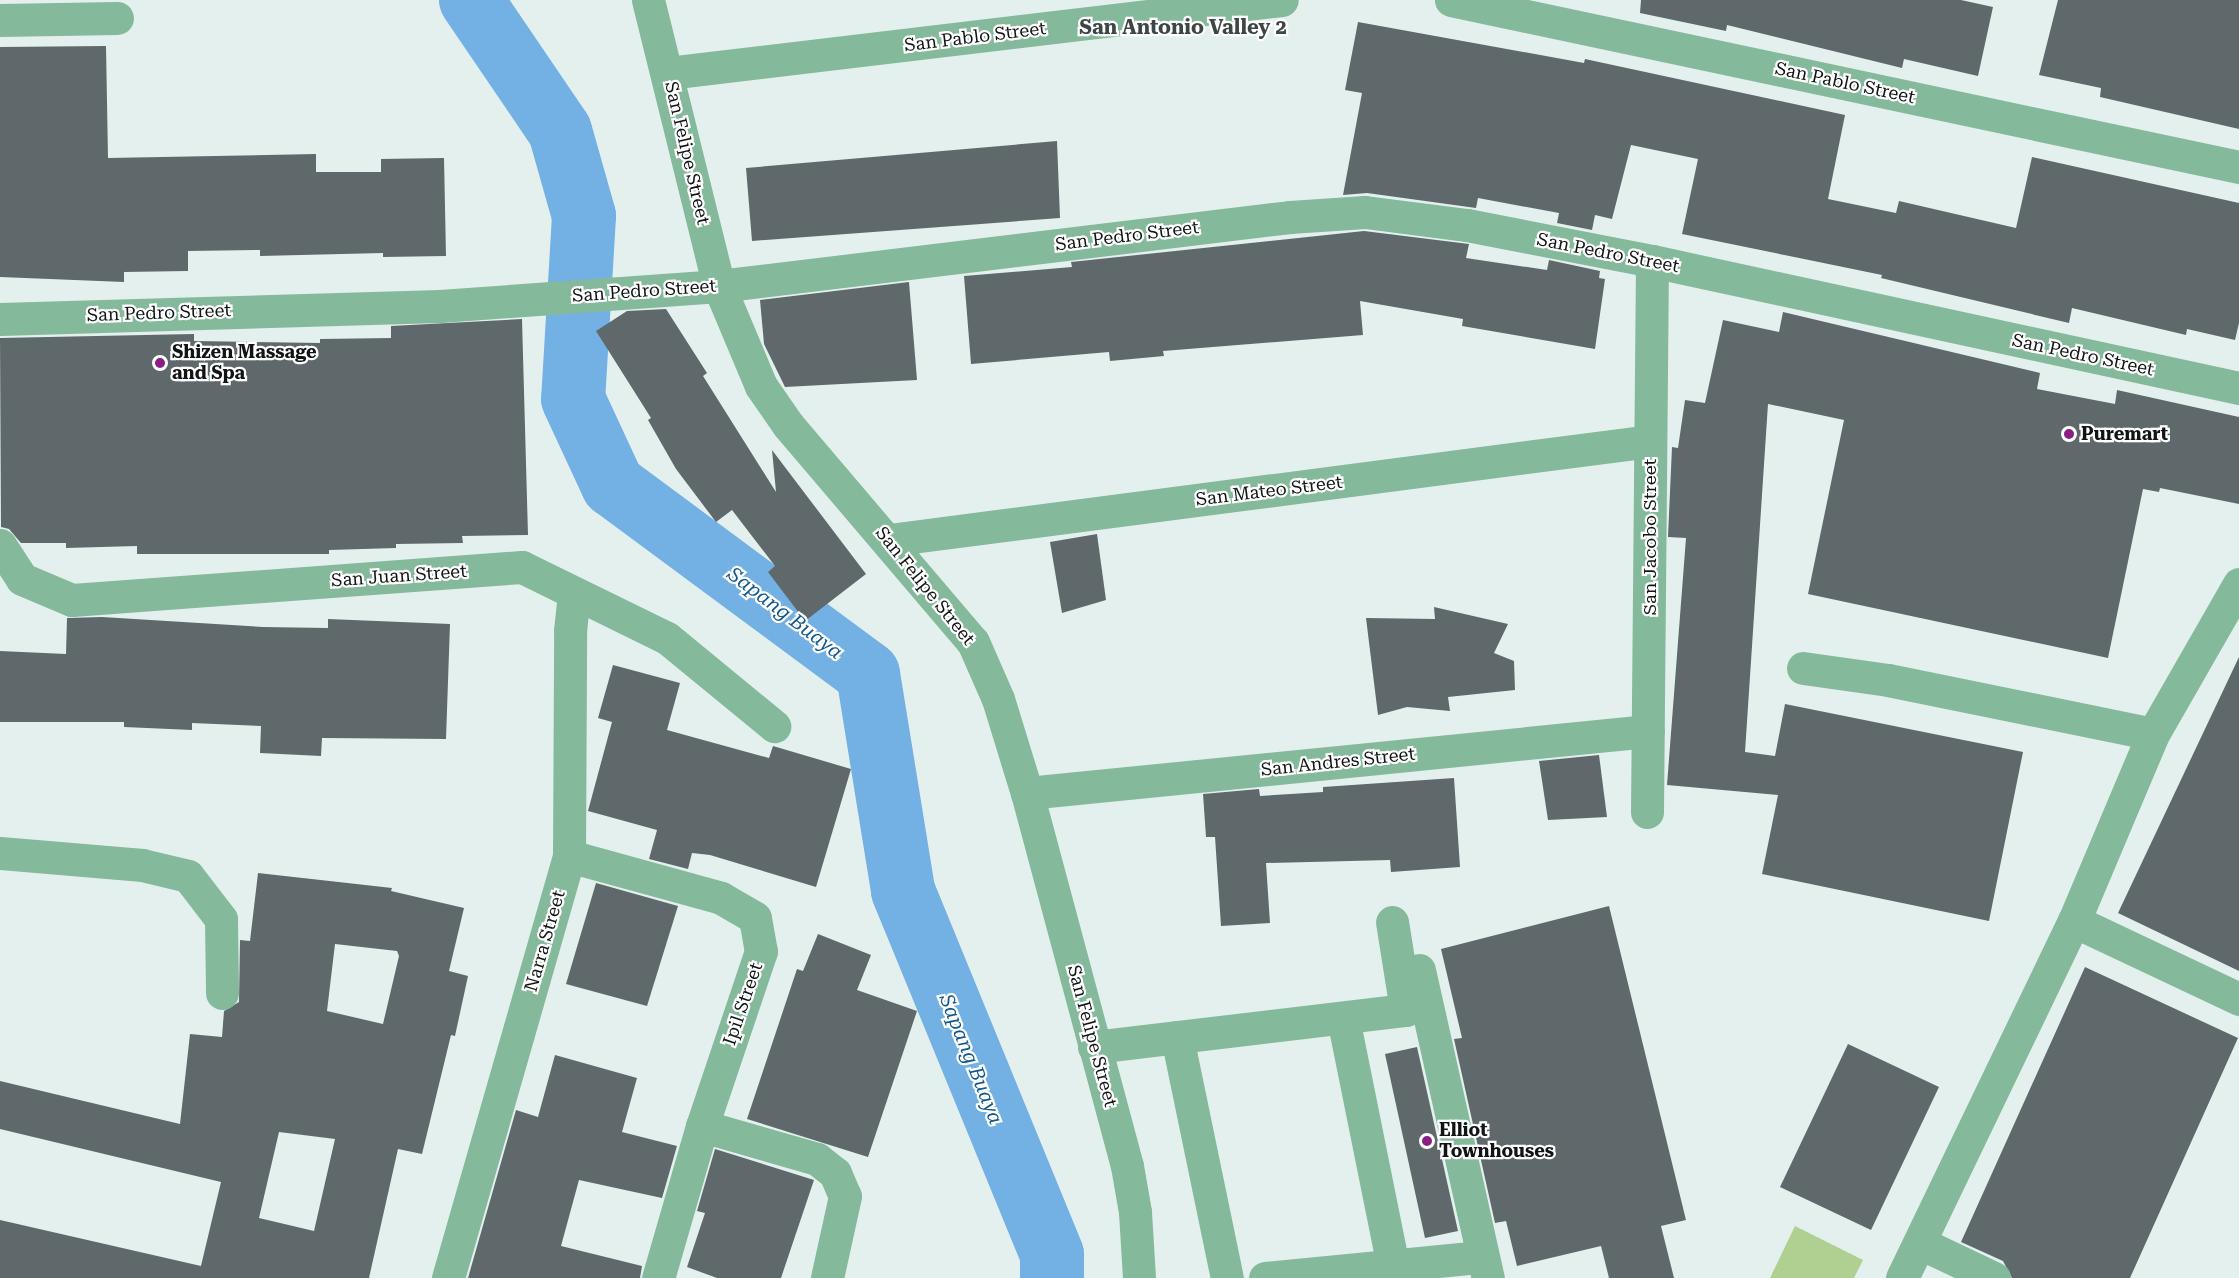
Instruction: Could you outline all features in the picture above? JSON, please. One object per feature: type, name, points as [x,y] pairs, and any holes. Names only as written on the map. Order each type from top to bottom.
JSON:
[{"type":"street","name":"San Felipe Street","points":[[648,0],[668,73],[719,286],[761,386],[788,425],[889,540],[973,642],[998,699],[1027,792],[1127,1166],[1135,1212],[1139,1278]]},
{"type":"street","name":"San Pablo Street","points":[[668,73],[1282,0]]},
{"type":"street","name":"San Pablo Street","points":[[1451,0],[2239,167]]},
{"type":"street","points":[[0,20],[117,18]]},
{"type":"street","name":"San Pedro Street","points":[[0,319],[440,306],[719,286],[1290,217],[1365,212],[1456,224],[1652,261],[2239,388]]},
{"type":"street","name":"San Jacobo Street","points":[[1647,812],[1652,261]]},
{"type":"street","name":"San Mateo Street","points":[[889,540],[1650,441]]},
{"type":"street","name":"San Juan Street","points":[[0,545],[22,579],[72,600],[522,567],[574,595],[668,638],[774,726]]},
{"type":"street","points":[[1902,1278],[2074,921],[2153,734],[2239,584]]},
{"type":"street","name":"Narra Street","points":[[448,1278],[570,856],[570,631],[574,595]]},
{"type":"street","points":[[1803,668],[1888,680],[2153,734]]},
{"type":"street","name":"San Andres Street","points":[[1027,792],[1648,731]]},
{"type":"street","points":[[0,854],[141,865],[188,876],[221,919],[222,993]]},
{"type":"street","name":"Ipil Street","points":[[570,856],[721,898],[755,918],[761,951],[702,1126],[658,1278]]},
{"type":"street","points":[[2074,921],[2239,999]]},
{"type":"street","points":[[1094,1047],[1406,1010],[1402,930],[1478,1268],[1393,1265],[1265,1278]]},
{"type":"street","points":[[1343,1018],[1393,1265]]},
{"type":"street","points":[[1177,1037],[1227,1278]]},
{"type":"street","points":[[702,1126],[817,1159],[835,1173],[845,1196],[827,1278]]},
{"type":"street","points":[[1920,1243],[1994,1278]]},
{"type":"green space","points":[[1795,1226],[1863,1260],[1854,1278],[1770,1278]]},
{"type":"building","points":[[1641,0],[1961,0],[1993,7],[1978,76],[1904,59],[1902,68],[1727,25],[1726,31],[1640,13]]},
{"type":"building","points":[[2058,0],[2239,0],[2239,129],[2100,97],[2101,88],[2039,75]]},
{"type":"building","points":[[1358,22],[1584,63],[1585,59],[1845,115],[1828,199],[1896,213],[1899,201],[2016,228],[2032,157],[2239,203],[2239,323],[2235,340],[2187,329],[2186,335],[2072,308],[2069,323],[1881,278],[1882,275],[1682,234],[1698,159],[1631,145],[1612,219],[1595,215],[1592,230],[1557,223],[1559,213],[1478,198],[1476,208],[1367,193],[1343,195],[1362,93],[1345,90]]},
{"type":"building","points":[[106,46],[108,158],[316,154],[316,172],[381,172],[381,159],[444,158],[446,256],[383,257],[383,253],[260,256],[260,250],[188,251],[188,271],[124,272],[124,282],[0,277],[0,47]]},
{"type":"building","points":[[1057,141],[1060,218],[752,241],[746,168]]},
{"type":"building","points":[[1364,231],[1469,244],[1466,258],[1547,270],[1549,260],[1600,271],[1599,278],[1605,279],[1595,349],[1462,326],[1463,319],[1360,301],[1363,335],[1163,351],[1164,356],[1110,361],[1109,352],[971,364],[964,276],[1072,267],[1071,262]]},
{"type":"building","points":[[909,282],[917,380],[785,387],[764,344],[760,300]]},
{"type":"building","points":[[666,309],[707,373],[703,376],[776,492],[772,450],[866,574],[805,621],[768,572],[775,566],[732,510],[716,522],[676,469],[648,420],[651,418],[596,331],[627,311]]},
{"type":"building","points":[[1783,312],[2040,373],[2037,389],[2115,404],[2117,390],[2239,417],[2239,504],[2160,488],[2159,492],[2143,489],[2108,658],[1808,594],[1844,420],[1768,404],[1745,752],[1775,756],[1785,704],[2023,752],[1989,921],[1762,874],[1778,795],[1667,785],[1686,538],[1668,537],[1672,447],[1678,448],[1685,400],[1705,403],[1723,320],[1779,332]]},
{"type":"building","points":[[522,319],[528,535],[462,536],[463,543],[396,544],[396,548],[329,550],[329,554],[137,554],[137,546],[66,548],[66,543],[21,543],[9,529],[1,527],[0,338],[194,334],[194,341],[320,343],[320,339],[391,338],[391,326]]},
{"type":"building","points":[[1097,534],[1106,600],[1062,613],[1050,542]]},
{"type":"building","points":[[1434,607],[1508,624],[1494,653],[1514,661],[1515,690],[1448,697],[1450,711],[1407,707],[1378,715],[1366,618],[1435,619]]},
{"type":"building","points":[[102,617],[263,627],[328,628],[328,619],[450,624],[446,739],[322,738],[321,756],[260,753],[261,726],[192,723],[192,730],[124,727],[124,722],[0,722],[0,651],[66,654],[67,618]]},
{"type":"building","points":[[2239,657],[2239,971],[2118,913]]},
{"type":"building","points":[[613,665],[680,683],[667,730],[769,758],[773,746],[851,769],[816,887],[710,855],[692,853],[688,869],[649,859],[657,830],[588,811],[612,722],[598,718]]},
{"type":"building","points":[[1599,755],[1607,817],[1548,820],[1539,761]]},
{"type":"building","points":[[1454,778],[1460,867],[1391,872],[1390,860],[1266,863],[1270,923],[1221,926],[1215,837],[1206,837],[1203,794],[1259,789],[1260,796],[1323,792],[1323,787]]},
{"type":"building","points":[[258,873],[392,888],[391,891],[464,908],[449,971],[468,976],[455,1036],[451,1035],[422,1154],[398,1149],[369,1278],[0,1278],[0,1220],[201,1266],[221,1182],[0,1129],[0,1081],[180,1124],[190,1034],[222,1037],[224,1011],[239,1002],[240,940],[250,941]],"holes":[[[335,944],[397,951],[399,956],[383,1024],[327,1011]],[[279,1132],[335,1139],[314,1231],[259,1218]]]},
{"type":"building","points":[[596,883],[678,906],[647,1006],[566,984]]},
{"type":"building","points":[[1609,906],[1686,1220],[1661,1226],[1674,1278],[1609,1278],[1601,1246],[1517,1266],[1506,1221],[1495,1223],[1454,1039],[1462,1038],[1441,949]]},
{"type":"building","points":[[818,934],[871,955],[857,990],[917,1011],[868,1157],[747,1119],[797,969],[803,971]]},
{"type":"building","points":[[2085,967],[2238,1038],[2130,1278],[2012,1278],[2003,1261],[1961,1242]]},
{"type":"building","points":[[1848,1044],[1939,1087],[1871,1230],[1780,1187]]},
{"type":"building","name":"Elliot Townhouses","points":[[1417,1047],[1458,1231],[1425,1238],[1385,1054]]},
{"type":"building","points":[[555,1055],[637,1078],[622,1132],[677,1146],[662,1198],[579,1180],[561,1246],[642,1266],[640,1278],[468,1278],[516,1110],[538,1117]]},
{"type":"building","points":[[715,1149],[814,1180],[781,1278],[717,1278],[687,1267],[705,1213],[697,1211]]},
{"type":"waterway","name":"Sapang Buaya","points":[[471,0],[560,131],[584,216],[573,399],[613,485],[868,674],[903,891],[1052,1255],[1052,1278]]},
{"type":"place","name":"Shizen Massage and Spa","points":[[160,363]]},
{"type":"place","name":"Puremart","points":[[2069,434]]},
{"type":"place","name":"Elliot Townhouses","points":[[1427,1141]]},
{"type":"district","name":"San Antonio Valley 2","points":[[1183,27]]}]
